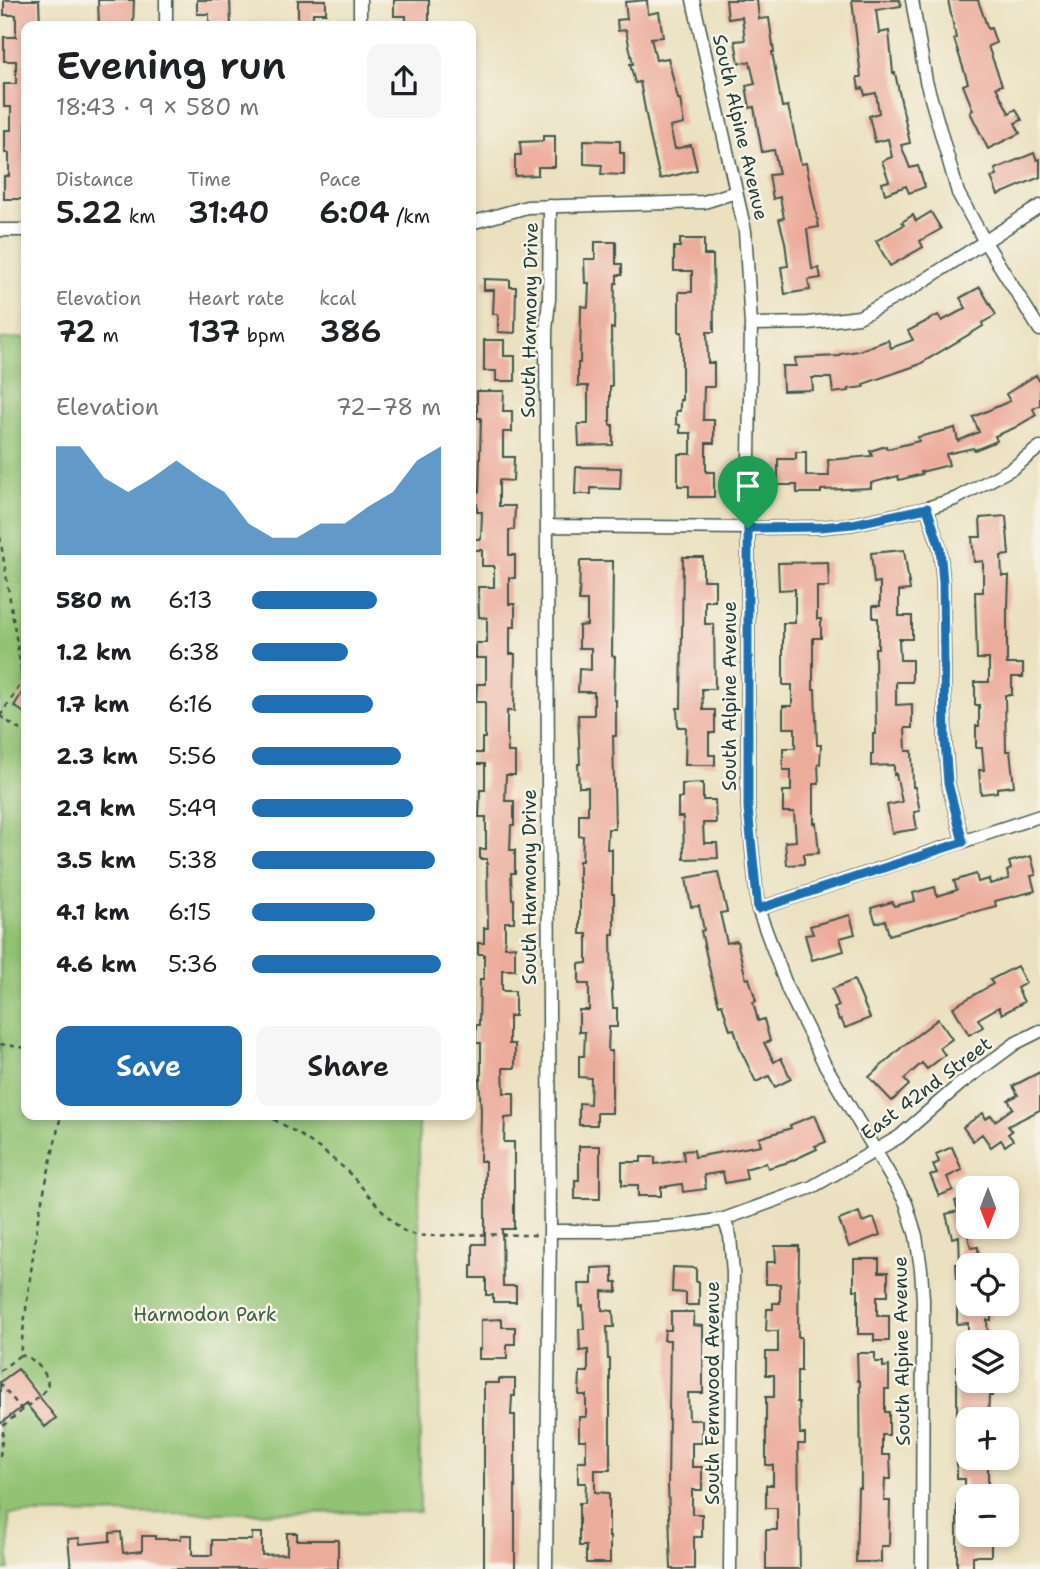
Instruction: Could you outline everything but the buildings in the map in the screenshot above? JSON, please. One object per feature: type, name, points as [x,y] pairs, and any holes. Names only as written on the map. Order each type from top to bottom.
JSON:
[{"type":"street","points":[[166,0],[166,21]]},
{"type":"street","points":[[360,0],[360,21]]},
{"type":"street","name":"South Alpine Avenue","points":[[693,0],[745,231],[751,324],[748,808],[758,909],[794,1002],[824,1063],[906,1203],[916,1236],[923,1299],[922,1569]]},
{"type":"street","points":[[912,0],[926,81],[958,193],[1040,330]]},
{"type":"street","points":[[476,222],[527,207],[704,202],[736,192]]},
{"type":"street","name":"South Harmony Drive","points":[[546,1569],[550,1231],[545,331],[549,299],[550,206]]},
{"type":"street","points":[[751,324],[808,323],[859,317],[911,289],[1040,206]]},
{"type":"street","points":[[0,230],[21,230]]},
{"type":"street","points":[[547,526],[748,528],[853,524],[955,499],[1013,468],[1040,447]]},
{"type":"street","points":[[927,508],[940,548],[948,783],[963,842]]},
{"type":"street","points":[[758,909],[1040,816]]},
{"type":"street","name":"East 42nd Street","points":[[550,1231],[641,1230],[724,1219],[812,1187],[899,1137],[997,1057],[1016,1043],[1040,1031]]},
{"type":"street","name":"South Fernwood Avenue","points":[[724,1219],[730,1236],[733,1273],[730,1569]]},
{"type":"path","points":[[0,537],[21,657]]},
{"type":"path","points":[[21,686],[0,716],[21,731]]},
{"type":"path","points":[[0,1044],[21,1047]]},
{"type":"path","points":[[0,1371],[20,1355],[38,1218],[60,1120]]},
{"type":"path","points":[[274,1120],[301,1136],[344,1168],[390,1218],[408,1233],[538,1235],[550,1231]]},
{"type":"path","points":[[0,1456],[4,1425],[46,1389],[48,1381],[37,1363],[20,1355]]},
{"type":"path","points":[[0,1383],[22,1410]]},
{"type":"green space","name":"Harmodon Park","points":[[21,338],[21,1120],[419,1120],[420,1512],[9,1514],[9,1569],[0,1569],[0,339]]},
{"type":"route","points":[[927,508],[940,548],[948,783],[963,842],[758,909],[748,808],[748,528],[853,524],[927,508]]}]
